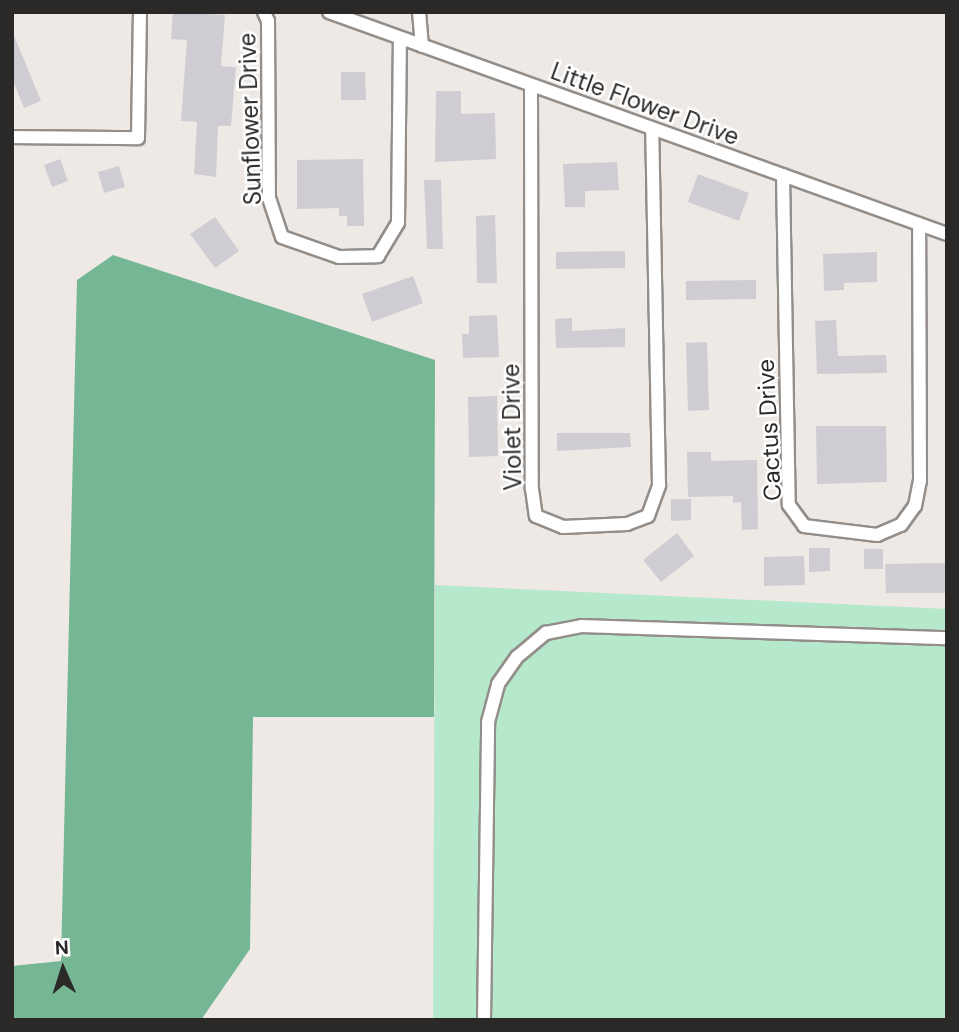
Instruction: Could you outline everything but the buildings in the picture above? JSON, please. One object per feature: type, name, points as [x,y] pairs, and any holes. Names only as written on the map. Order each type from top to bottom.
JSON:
[{"type":"lane","points":[[12,137],[138,138],[140,12]]},
{"type":"lane","name":"Sunflower Drive","points":[[264,12],[268,21],[269,198],[282,237],[339,257],[379,256],[398,223],[400,39]]},
{"type":"lane","name":"Little Flower Drive","points":[[329,12],[947,234]]},
{"type":"lane","points":[[419,12],[422,46]]},
{"type":"lane","name":"Violet Drive","points":[[531,85],[532,489],[537,516],[563,527],[627,524],[648,516],[659,485],[652,129]]},
{"type":"lane","name":"Cactus Drive","points":[[782,175],[789,505],[804,526],[877,535],[901,525],[915,506],[920,481],[919,224]]},
{"type":"lane","points":[[484,1020],[488,722],[498,684],[517,657],[546,634],[581,626],[947,638]]},
{"type":"green space","points":[[113,255],[435,360],[434,717],[253,717],[250,949],[201,1020],[12,1020],[12,966],[61,961],[77,280]]},
{"type":"green space","points":[[435,585],[947,609],[947,1020],[433,1020]]}]
